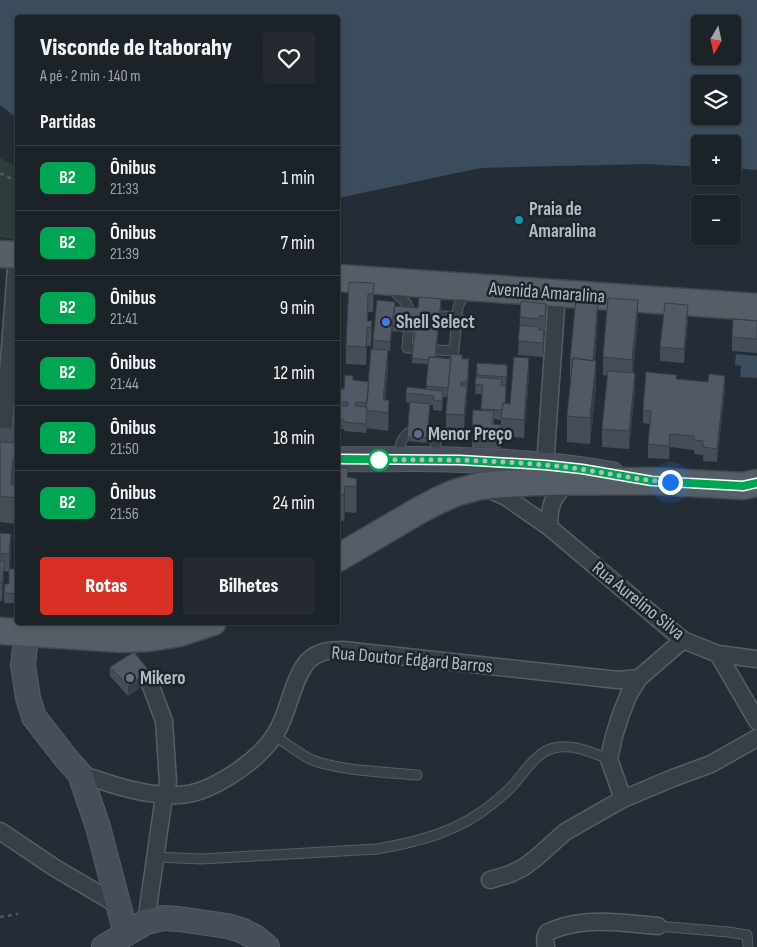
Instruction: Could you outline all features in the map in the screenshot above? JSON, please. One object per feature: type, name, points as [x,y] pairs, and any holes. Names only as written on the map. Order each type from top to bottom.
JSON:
[{"type":"main road","points":[[0,254],[15,256]]},
{"type":"main road","name":"Avenida Amaralina","points":[[340,278],[757,307]]},
{"type":"main road","points":[[340,557],[431,504],[455,493],[480,486],[569,481],[652,481],[752,487]]},
{"type":"main road","points":[[0,631],[31,628],[122,639],[149,638],[180,633],[204,625]]},
{"type":"street","points":[[546,452],[557,294]]},
{"type":"street","points":[[7,440],[15,306]]},
{"type":"street","points":[[340,459],[460,460],[545,465],[582,469],[652,481]]},
{"type":"street","points":[[549,527],[549,514],[552,503],[569,481]]},
{"type":"street","name":"Rua Aurelino Silva","points":[[480,486],[506,497],[549,527],[683,640],[718,654]]},
{"type":"street","points":[[31,628],[24,646],[23,665],[28,698],[34,717],[80,774],[98,827],[126,934]]},
{"type":"street","points":[[623,799],[609,759],[621,714],[629,694],[639,678],[683,640]]},
{"type":"street","name":"Rua Doutor Edgard Barros","points":[[80,774],[133,790],[165,795],[191,794],[219,782],[260,753],[275,736],[302,670],[308,661],[315,656],[332,650],[618,680],[639,678]]},
{"type":"street","points":[[718,654],[757,659]]},
{"type":"street","points":[[718,654],[757,721]]},
{"type":"street","points":[[146,922],[168,782],[164,721],[149,680]]},
{"type":"street","points":[[490,880],[510,874],[524,867],[565,832],[623,799],[711,764],[757,738]]},
{"type":"street","points":[[0,832],[118,905]]},
{"type":"street","points":[[104,947],[146,922],[163,918],[227,926],[255,937],[267,947]]},
{"type":"street","points":[[546,947],[548,932],[566,925],[601,922],[658,926]]},
{"type":"lane","points":[[384,282],[407,304],[410,313],[407,348],[454,351],[458,307],[468,288]]},
{"type":"lane","points":[[410,313],[457,317]]},
{"type":"lane","points":[[399,460],[402,438],[408,434]]},
{"type":"lane","points":[[428,435],[434,438],[436,442],[435,460]]},
{"type":"lane","points":[[275,736],[301,754],[323,764],[340,768],[417,775]]},
{"type":"lane","points":[[156,857],[202,860],[376,849],[403,845],[449,830],[480,814],[503,795],[534,761],[552,748],[574,748],[609,759]]},
{"type":"lane","points":[[658,926],[747,935],[748,947]]},
{"type":"path","points":[[0,173],[15,180]]},
{"type":"path","points":[[0,917],[18,914]]},
{"type":"shaded area","points":[[0,158],[15,166],[15,240],[0,237]]},
{"type":"water","points":[[0,0],[757,0],[757,170],[741,169],[741,135],[691,135],[691,166],[647,164],[481,168],[340,198],[340,15],[15,15],[15,116],[0,105]]},
{"type":"water","points":[[736,354],[757,356],[757,378],[740,377],[741,366],[735,365]]},
{"type":"building","points":[[349,282],[374,283],[373,294],[368,294],[367,321],[372,321],[371,328],[367,327],[366,347],[346,346]]},
{"type":"building","points":[[419,297],[441,299],[435,357],[429,357],[428,360],[412,358],[415,328],[392,326],[395,306],[418,308]]},
{"type":"building","points":[[576,298],[598,300],[593,361],[573,358],[573,360],[570,360]]},
{"type":"building","points":[[608,298],[638,300],[632,360],[603,357]]},
{"type":"building","points":[[377,300],[395,302],[390,342],[373,340]]},
{"type":"building","points":[[521,301],[546,304],[545,316],[539,316],[539,319],[520,317]]},
{"type":"building","points":[[665,303],[688,305],[684,349],[660,347]]},
{"type":"building","points":[[733,319],[757,321],[757,339],[732,337]]},
{"type":"building","points":[[520,325],[539,327],[539,330],[544,330],[543,343],[518,341]]},
{"type":"building","points":[[371,349],[388,350],[383,400],[389,400],[388,413],[366,410]]},
{"type":"building","points":[[451,354],[462,355],[462,359],[469,359],[467,382],[461,382],[461,386],[467,386],[464,415],[446,414]]},
{"type":"building","points":[[429,357],[451,359],[448,388],[426,386]]},
{"type":"building","points":[[514,357],[529,358],[524,420],[501,418],[503,403],[510,404]]},
{"type":"building","points":[[573,358],[596,361],[590,418],[567,416]]},
{"type":"building","points":[[477,363],[507,365],[507,377],[477,375]]},
{"type":"building","points":[[608,371],[635,373],[629,431],[602,429]]},
{"type":"building","points":[[646,372],[677,375],[676,379],[708,382],[709,374],[725,376],[717,449],[703,447],[703,441],[694,440],[694,436],[670,434],[669,446],[648,444],[651,411],[643,410]]},
{"type":"building","points":[[345,375],[353,376],[353,380],[369,382],[367,403],[356,402],[355,406],[367,407],[366,424],[344,422],[341,419],[340,427],[340,389],[344,389]],"holes":[[[343,401],[348,402],[348,406],[342,406]]]},
{"type":"building","points":[[476,377],[502,379],[501,385],[506,386],[505,403],[503,403],[502,410],[481,409],[483,385],[475,384]]},
{"type":"building","points":[[407,387],[443,391],[442,401],[433,400],[434,396],[406,393]]},
{"type":"building","points":[[410,402],[430,404],[427,438],[407,437]]},
{"type":"building","points":[[473,410],[494,411],[492,424],[502,425],[501,435],[472,433]]},
{"type":"building","points":[[0,442],[15,443],[15,459],[13,459],[11,484],[15,485],[15,498],[0,496]]},
{"type":"building","points":[[340,467],[348,468],[347,477],[357,479],[356,487],[345,486],[344,495],[340,494]]},
{"type":"building","points":[[0,533],[11,534],[9,554],[2,553],[1,561],[4,561],[2,583],[0,583]]},
{"type":"building","points":[[9,569],[15,569],[15,594],[4,593],[5,584],[9,584]]},
{"type":"building","points":[[134,652],[149,671],[128,686],[110,667]]},
{"type":"bus line","name":"B2","points":[[340,459],[460,460],[582,469],[652,481],[743,486],[757,483]]},
{"type":"place","name":"Praia de Amaralina","points":[[519,220]]},
{"type":"place","name":"Shell Select","points":[[386,322]]},
{"type":"place","name":"Menor Preço","points":[[418,434]]},
{"type":"place","name":"Mikero","points":[[130,678]]},
{"type":"route","points":[[379,460],[460,460],[545,465],[670,482]]}]
